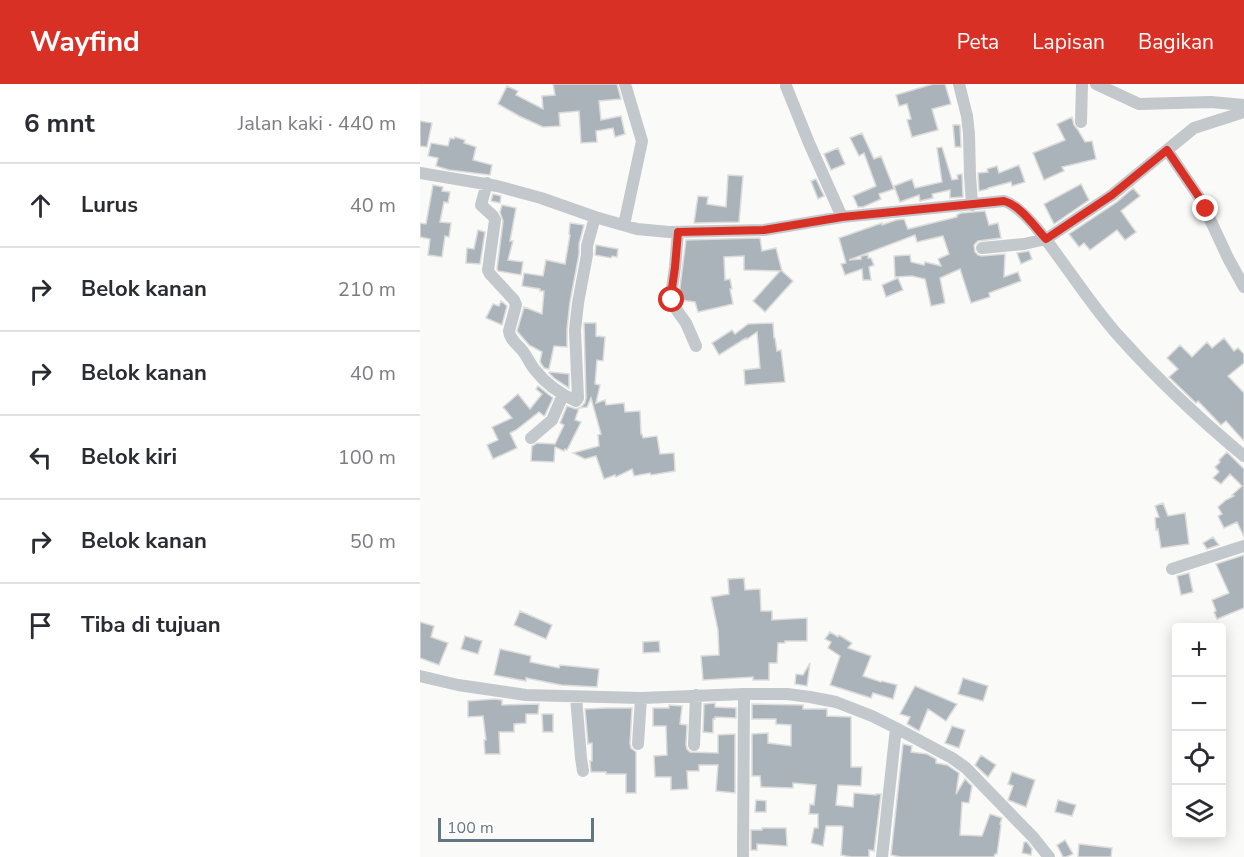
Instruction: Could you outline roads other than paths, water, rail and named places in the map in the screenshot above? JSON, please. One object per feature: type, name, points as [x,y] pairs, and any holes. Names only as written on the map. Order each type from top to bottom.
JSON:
[{"type":"street","points":[[624,225],[642,141],[625,84]]},
{"type":"street","points":[[959,84],[969,134],[972,204]]},
{"type":"street","points":[[1081,122],[1082,84]]},
{"type":"street","points":[[1096,84],[1139,104],[1211,102],[1244,105]]},
{"type":"street","points":[[786,86],[842,217]]},
{"type":"street","points":[[982,248],[1024,244],[1046,239],[1112,195],[1194,128],[1244,112]]},
{"type":"street","points":[[1167,150],[1201,200],[1244,286]]},
{"type":"street","points":[[420,173],[487,183],[637,229],[678,232],[764,230],[842,217],[1008,202],[1021,212],[1046,239],[1114,331],[1177,397],[1244,456]]},
{"type":"street","points":[[487,183],[481,205],[495,220],[488,270],[516,305],[509,336],[549,385],[576,401],[578,399],[575,330],[587,246],[595,218]]},
{"type":"street","points":[[678,232],[671,295],[673,305],[686,323],[696,346]]},
{"type":"street","points":[[531,438],[552,420],[563,395]]},
{"type":"street","points":[[1172,569],[1244,546]]},
{"type":"street","points":[[420,676],[458,685],[526,695],[641,698],[787,694],[825,700],[872,716],[952,758],[966,768],[1033,837],[1049,857]]},
{"type":"street","points":[[743,857],[744,694]]},
{"type":"street","points":[[694,745],[696,695]]},
{"type":"street","points":[[576,697],[583,771]]},
{"type":"street","points":[[638,744],[641,698]]},
{"type":"street","points":[[882,857],[896,728]]}]
